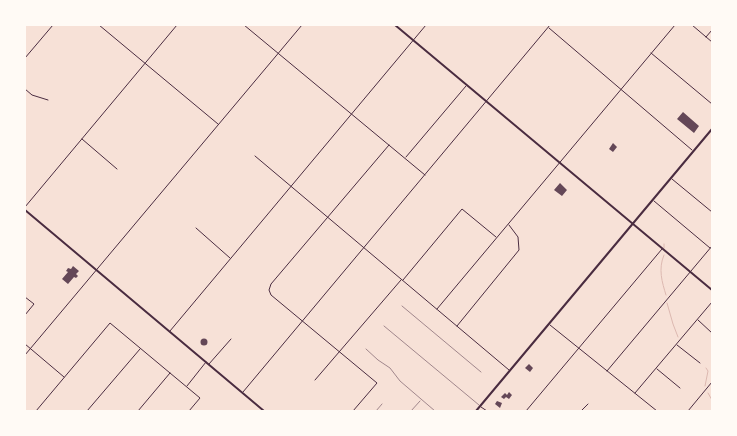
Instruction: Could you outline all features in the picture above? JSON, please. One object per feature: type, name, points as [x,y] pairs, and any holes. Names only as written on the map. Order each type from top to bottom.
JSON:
[{"type":"street","points":[[25,58],[52,25]]},
{"type":"street","points":[[99,25],[218,125]]},
{"type":"street","points":[[177,25],[25,208],[264,411]]},
{"type":"street","points":[[244,25],[425,175]]},
{"type":"street","points":[[25,355],[302,25]]},
{"type":"street","points":[[395,25],[712,290]]},
{"type":"street","points":[[169,332],[426,25]]},
{"type":"street","points":[[437,309],[675,25]]},
{"type":"street","points":[[692,25],[712,42]]},
{"type":"street","points":[[242,393],[549,26],[694,151]]},
{"type":"street","points":[[706,37],[712,30]]},
{"type":"street","points":[[651,53],[712,104]]},
{"type":"street","points":[[405,158],[467,85]]},
{"type":"street","points":[[25,89],[32,95],[48,100]]},
{"type":"street","points":[[476,411],[712,129]]},
{"type":"street","points":[[82,139],[117,169]]},
{"type":"street","points":[[353,411],[377,383],[302,322],[271,295],[269,290],[272,284],[389,145]]},
{"type":"street","points":[[255,156],[510,371]]},
{"type":"street","points":[[672,178],[712,212]]},
{"type":"street","points":[[607,372],[711,247],[653,200]]},
{"type":"street","points":[[315,380],[462,209],[497,238]]},
{"type":"street","points":[[456,326],[519,250],[518,237],[509,224]]},
{"type":"street","points":[[196,228],[231,258]]},
{"type":"street","points":[[526,411],[662,249]]},
{"type":"street","points":[[25,297],[34,304],[25,315]]},
{"type":"street","points":[[634,394],[712,302]]},
{"type":"street","points":[[697,320],[712,333]]},
{"type":"street","points":[[36,411],[110,323],[200,398],[189,411]]},
{"type":"street","points":[[549,324],[657,411]]},
{"type":"street","points":[[209,365],[231,340]]},
{"type":"street","points":[[25,344],[65,377]]},
{"type":"street","points":[[677,344],[700,363]]},
{"type":"street","points":[[87,411],[140,348]]},
{"type":"street","points":[[186,387],[206,362]]},
{"type":"street","points":[[656,368],[680,388]]},
{"type":"street","points":[[138,411],[170,373]]},
{"type":"street","points":[[688,411],[712,382]]},
{"type":"street","points":[[581,411],[588,404]]},
{"type":"street","points":[[480,406],[487,411]]},
{"type":"lane","points":[[402,306],[481,372]]},
{"type":"lane","points":[[384,326],[480,406]]},
{"type":"lane","points":[[366,349],[380,362],[388,366],[400,381],[435,411]]},
{"type":"lane","points":[[411,411],[421,399]]},
{"type":"lane","points":[[376,411],[382,404]]},
{"type":"building","points":[[683,112],[699,126],[694,133],[677,119]]},
{"type":"building","points":[[613,143],[617,147],[613,152],[609,149]]},
{"type":"building","points":[[560,183],[567,190],[562,196],[554,190]]},
{"type":"building","points":[[73,266],[79,271],[76,274],[78,276],[74,277],[68,284],[62,279],[68,272],[66,271],[68,268],[71,269]]},
{"type":"building","points":[[204,339],[207,342],[204,345],[201,342]]},
{"type":"building","points":[[529,364],[533,368],[530,372],[525,368]]},
{"type":"building","points":[[509,392],[512,395],[509,399],[501,397],[505,393],[507,395]]},
{"type":"building","points":[[497,401],[502,403],[500,408],[495,404]]},
{"type":"waterway","points":[[664,255],[661,270],[666,295]]},
{"type":"waterway","points":[[667,303],[678,337]]},
{"type":"waterway","points":[[705,386],[708,371],[706,368]]},
{"type":"waterway","points":[[708,393],[712,400]]}]
